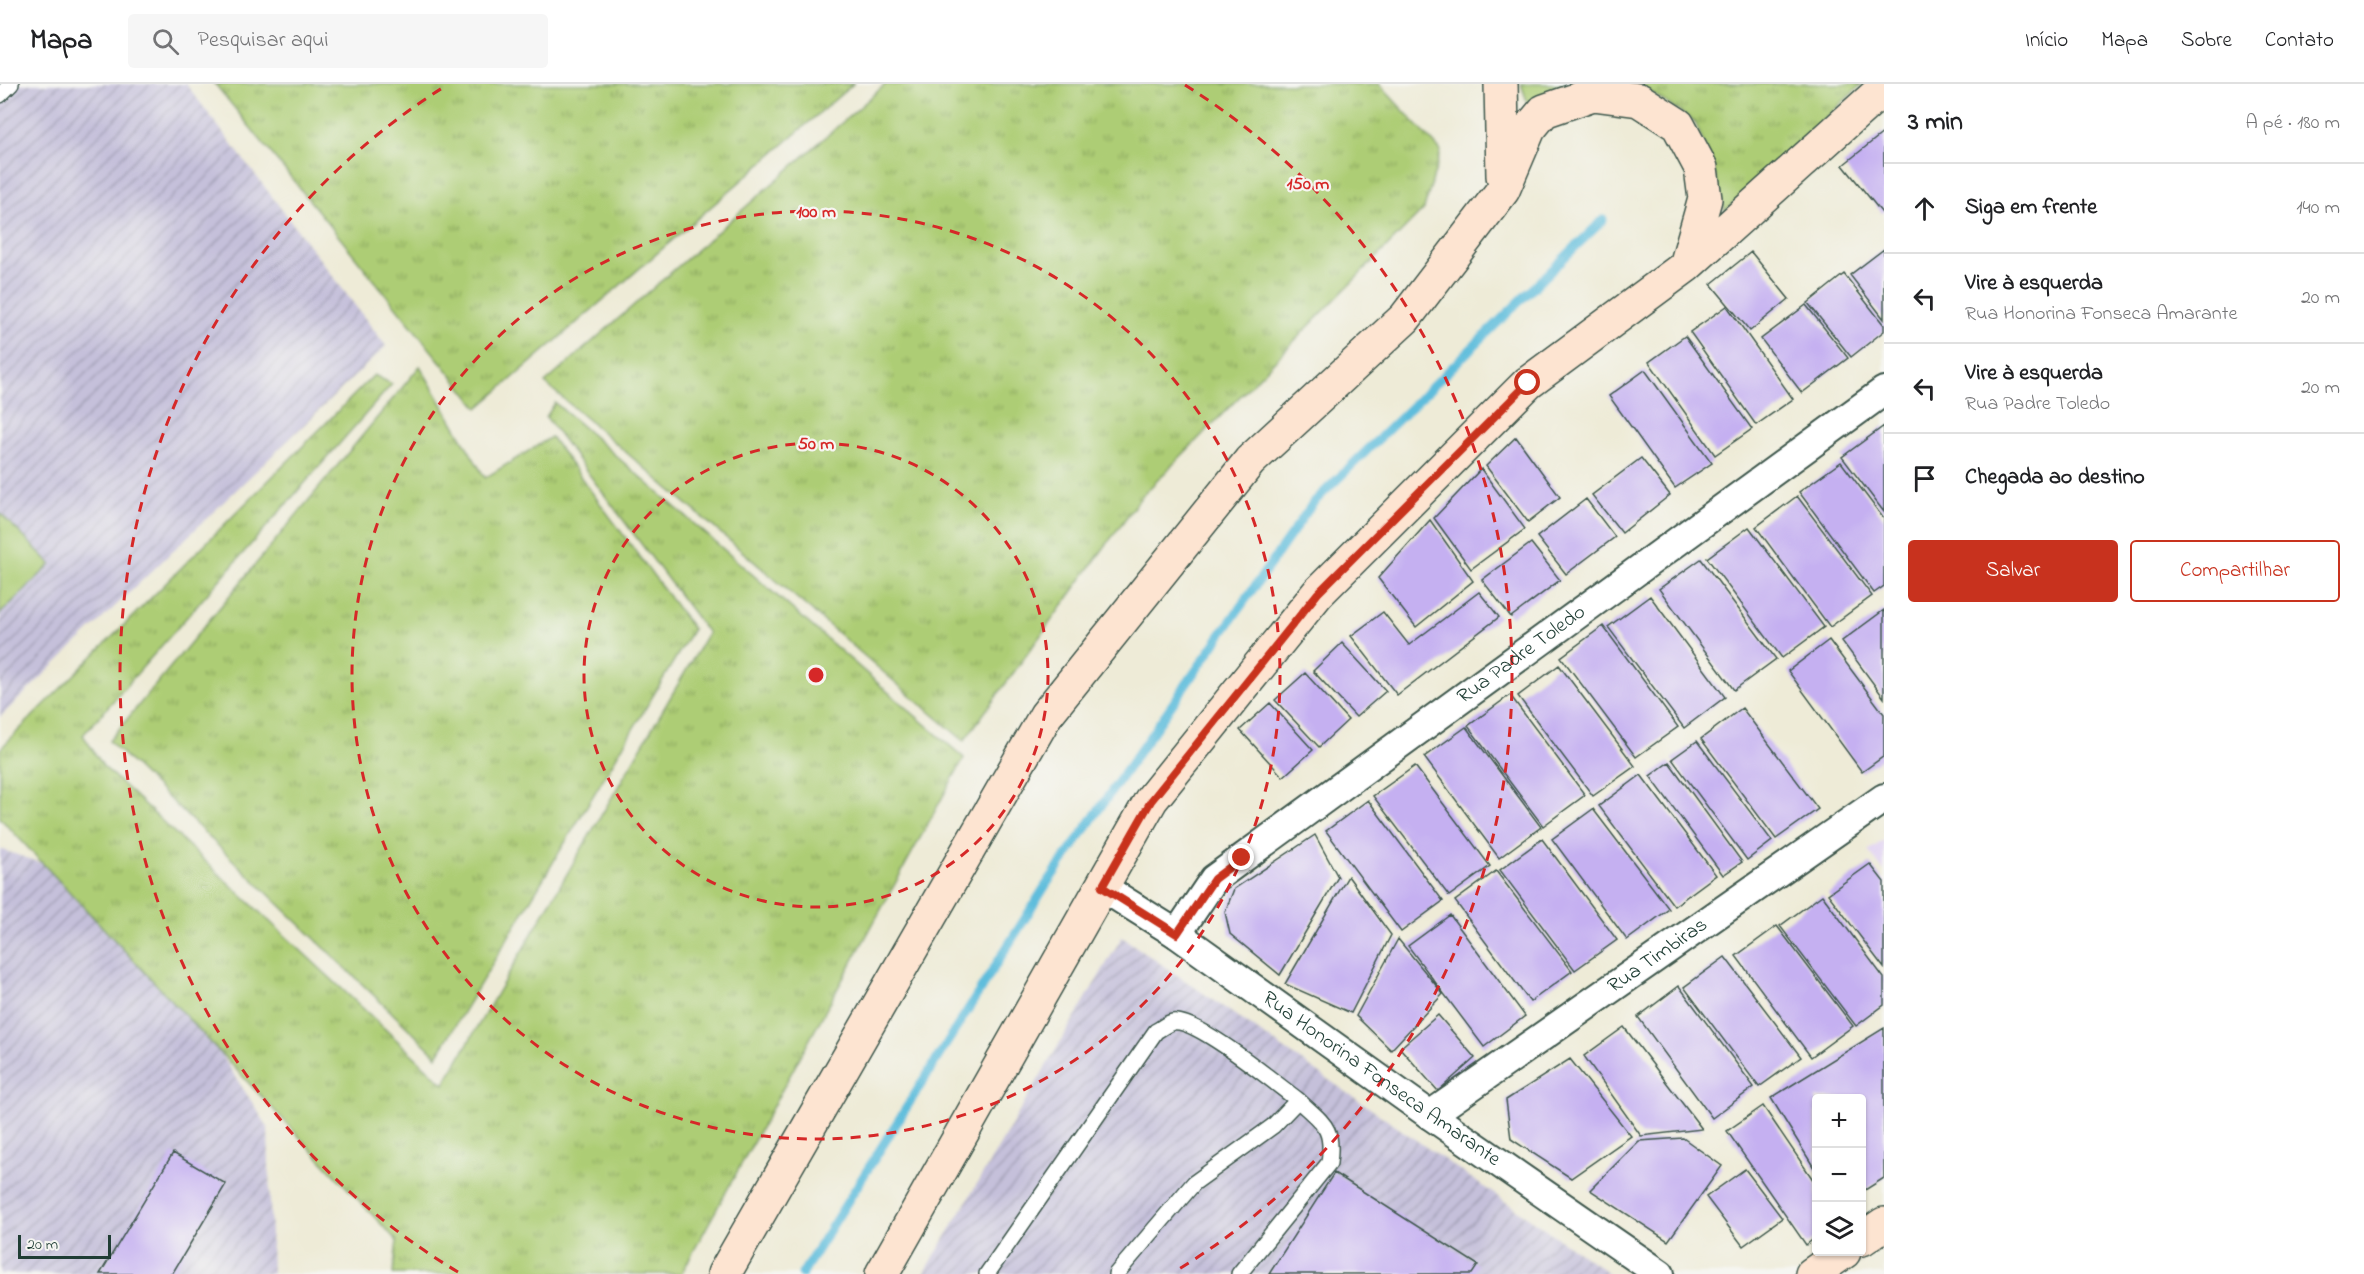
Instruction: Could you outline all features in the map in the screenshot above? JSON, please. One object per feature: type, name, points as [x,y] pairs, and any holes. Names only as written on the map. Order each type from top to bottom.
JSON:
[{"type":"main road","points":[[1501,84],[1503,190]]},
{"type":"main road","points":[[882,1274],[1151,801],[1318,593],[1528,383],[1686,266],[1884,88]]},
{"type":"main road","points":[[724,1274],[1046,715],[1250,461],[1405,318],[1503,190],[1529,129],[1544,111],[1593,94],[1639,100],[1678,125],[1701,168],[1705,199],[1686,266]]},
{"type":"main road","points":[[1866,1236],[1884,1224]]},
{"type":"main road","points":[[1812,1274],[1837,1256]]},
{"type":"street","name":"Rua Padre Toledo","points":[[1177,934],[1214,879],[1884,391]]},
{"type":"street","name":"Rua Timbiras","points":[[1430,1115],[1884,798]]},
{"type":"street","name":"Rua Honorina Fonseca Amarante","points":[[1102,887],[1177,934],[1430,1115],[1660,1274]]},
{"type":"lane","points":[[0,95],[11,84]]},
{"type":"lane","points":[[987,1274],[1156,1031],[1173,1022],[1194,1027],[1235,1054],[1298,1100],[1328,1129],[1332,1145],[1329,1163],[1239,1274]]},
{"type":"lane","points":[[1116,1274],[1194,1184],[1273,1126],[1298,1100]]},
{"type":"shaded area","points":[[0,84],[186,84],[386,346],[0,717]]},
{"type":"shaded area","points":[[1884,840],[1884,871],[1868,851]]},
{"type":"shaded area","points":[[0,849],[113,888],[268,1127],[272,1274],[0,1274]]},
{"type":"shaded area","points":[[1122,937],[1610,1274],[924,1274]]},
{"type":"green space","points":[[215,84],[853,84],[478,408]]},
{"type":"green space","points":[[886,84],[1379,84],[1441,151],[1424,209],[1141,497],[964,741],[545,383]]},
{"type":"green space","points":[[1521,84],[1587,84],[1529,107]]},
{"type":"green space","points":[[1601,84],[1862,84],[1725,211],[1712,164],[1695,122],[1644,88]]},
{"type":"green space","points":[[420,366],[485,478],[551,437],[693,629],[437,1056],[109,741]]},
{"type":"green space","points":[[374,375],[392,384],[83,735],[103,766],[444,1084],[708,633],[546,417],[555,403],[964,758],[681,1274],[393,1274],[397,1241],[0,818],[0,749]]},
{"type":"green space","points":[[0,513],[51,564],[0,614]]},
{"type":"building","points":[[1884,132],[1884,212],[1882,213],[1843,165]]},
{"type":"building","points":[[1884,249],[1884,319],[1850,275]]},
{"type":"building","points":[[1751,252],[1789,299],[1750,331],[1711,284]]},
{"type":"building","points":[[1844,274],[1884,325],[1884,331],[1851,357],[1808,303]]},
{"type":"building","points":[[1806,305],[1848,358],[1802,393],[1761,339]]},
{"type":"building","points":[[1727,306],[1793,399],[1756,425],[1690,332]]},
{"type":"building","points":[[1685,336],[1752,429],[1715,455],[1649,362]]},
{"type":"building","points":[[1645,370],[1712,463],[1675,488],[1609,396]]},
{"type":"building","points":[[1884,426],[1884,512],[1842,457]]},
{"type":"building","points":[[1516,437],[1560,497],[1528,522],[1486,466]]},
{"type":"building","points":[[1641,458],[1670,495],[1622,533],[1592,495]]},
{"type":"building","points":[[1841,462],[1884,519],[1884,586],[1874,593],[1799,492]]},
{"type":"building","points":[[1481,469],[1525,529],[1471,569],[1434,518]]},
{"type":"building","points":[[1797,496],[1872,596],[1830,627],[1756,527]]},
{"type":"building","points":[[1586,499],[1615,537],[1566,574],[1537,537]]},
{"type":"building","points":[[1430,520],[1473,581],[1416,627],[1378,578]]},
{"type":"building","points":[[1749,527],[1824,627],[1782,658],[1707,558]]},
{"type":"building","points":[[1531,543],[1560,580],[1511,617],[1482,580]]},
{"type":"building","points":[[1701,559],[1776,659],[1734,690],[1659,589]]},
{"type":"building","points":[[1479,592],[1499,617],[1397,695],[1351,636],[1383,612],[1409,645]]},
{"type":"building","points":[[1650,596],[1725,697],[1684,728],[1608,627]]},
{"type":"building","points":[[1884,610],[1884,698],[1842,641]]},
{"type":"building","points":[[1603,626],[1678,727],[1636,757],[1561,657]]},
{"type":"building","points":[[1829,640],[1884,714],[1884,756],[1862,772],[1788,671]]},
{"type":"building","points":[[1342,643],[1386,691],[1356,717],[1313,671]]},
{"type":"building","points":[[1559,665],[1635,766],[1593,796],[1518,696]]},
{"type":"building","points":[[1305,673],[1348,720],[1319,747],[1275,700]]},
{"type":"building","points":[[1510,695],[1585,795],[1543,826],[1468,726]]},
{"type":"building","points":[[1270,703],[1313,750],[1283,777],[1240,730]]},
{"type":"building","points":[[1742,708],[1818,809],[1776,839],[1701,739]]},
{"type":"building","points":[[1466,727],[1541,827],[1499,858],[1424,757]]},
{"type":"building","points":[[1697,741],[1772,841],[1747,860],[1672,759]]},
{"type":"building","points":[[1669,762],[1742,862],[1723,875],[1650,776]]},
{"type":"building","points":[[1415,766],[1490,866],[1449,896],[1373,796]]},
{"type":"building","points":[[1641,775],[1716,875],[1674,906],[1599,806]]},
{"type":"building","points":[[1368,800],[1443,901],[1401,932],[1326,831]]},
{"type":"building","points":[[1593,809],[1669,909],[1627,940],[1552,839]]},
{"type":"building","points":[[1315,835],[1338,877],[1280,975],[1230,934],[1225,912],[1234,889]]},
{"type":"building","points":[[1542,839],[1617,940],[1575,970],[1500,870]]},
{"type":"building","points":[[1870,864],[1884,882],[1884,968],[1828,894]]},
{"type":"building","points":[[1496,871],[1572,971],[1530,1002],[1455,901]]},
{"type":"building","points":[[1348,876],[1391,935],[1351,1013],[1285,984]]},
{"type":"building","points":[[1822,895],[1884,978],[1884,1005],[1856,1026],[1780,926]]},
{"type":"building","points":[[1450,915],[1525,1016],[1484,1047],[1408,946]]},
{"type":"building","points":[[1777,926],[1853,1026],[1811,1057],[1736,956]]},
{"type":"building","points":[[1398,939],[1443,994],[1391,1050],[1356,1016]]},
{"type":"building","points":[[1725,957],[1801,1057],[1759,1087],[1684,987]]},
{"type":"building","points":[[1679,986],[1754,1087],[1712,1118],[1638,1017]]},
{"type":"building","points":[[1438,1015],[1475,1058],[1438,1091],[1400,1048]]},
{"type":"building","points":[[1624,1027],[1702,1129],[1641,1136],[1584,1056]]},
{"type":"building","points":[[1884,1028],[1884,1178],[1866,1189],[1866,1094],[1812,1094],[1812,1165],[1771,1098]]},
{"type":"building","points":[[1570,1059],[1631,1136],[1571,1178],[1511,1139],[1506,1100]]},
{"type":"building","points":[[1763,1106],[1812,1178],[1812,1240],[1806,1245],[1727,1131]]},
{"type":"building","points":[[1683,1138],[1722,1166],[1668,1241],[1590,1190],[1639,1141]]},
{"type":"building","points":[[173,1153],[226,1184],[172,1274],[100,1274]]},
{"type":"building","points":[[1745,1169],[1782,1218],[1743,1246],[1706,1197]]},
{"type":"building","points":[[1334,1173],[1478,1265],[1472,1274],[1269,1274]]},
{"type":"waterway","points":[[802,1274],[1046,885],[1313,503],[1603,220]]},
{"type":"route","points":[[1242,858],[1214,879],[1177,934],[1102,887],[1151,801],[1318,593],[1528,383]]}]
